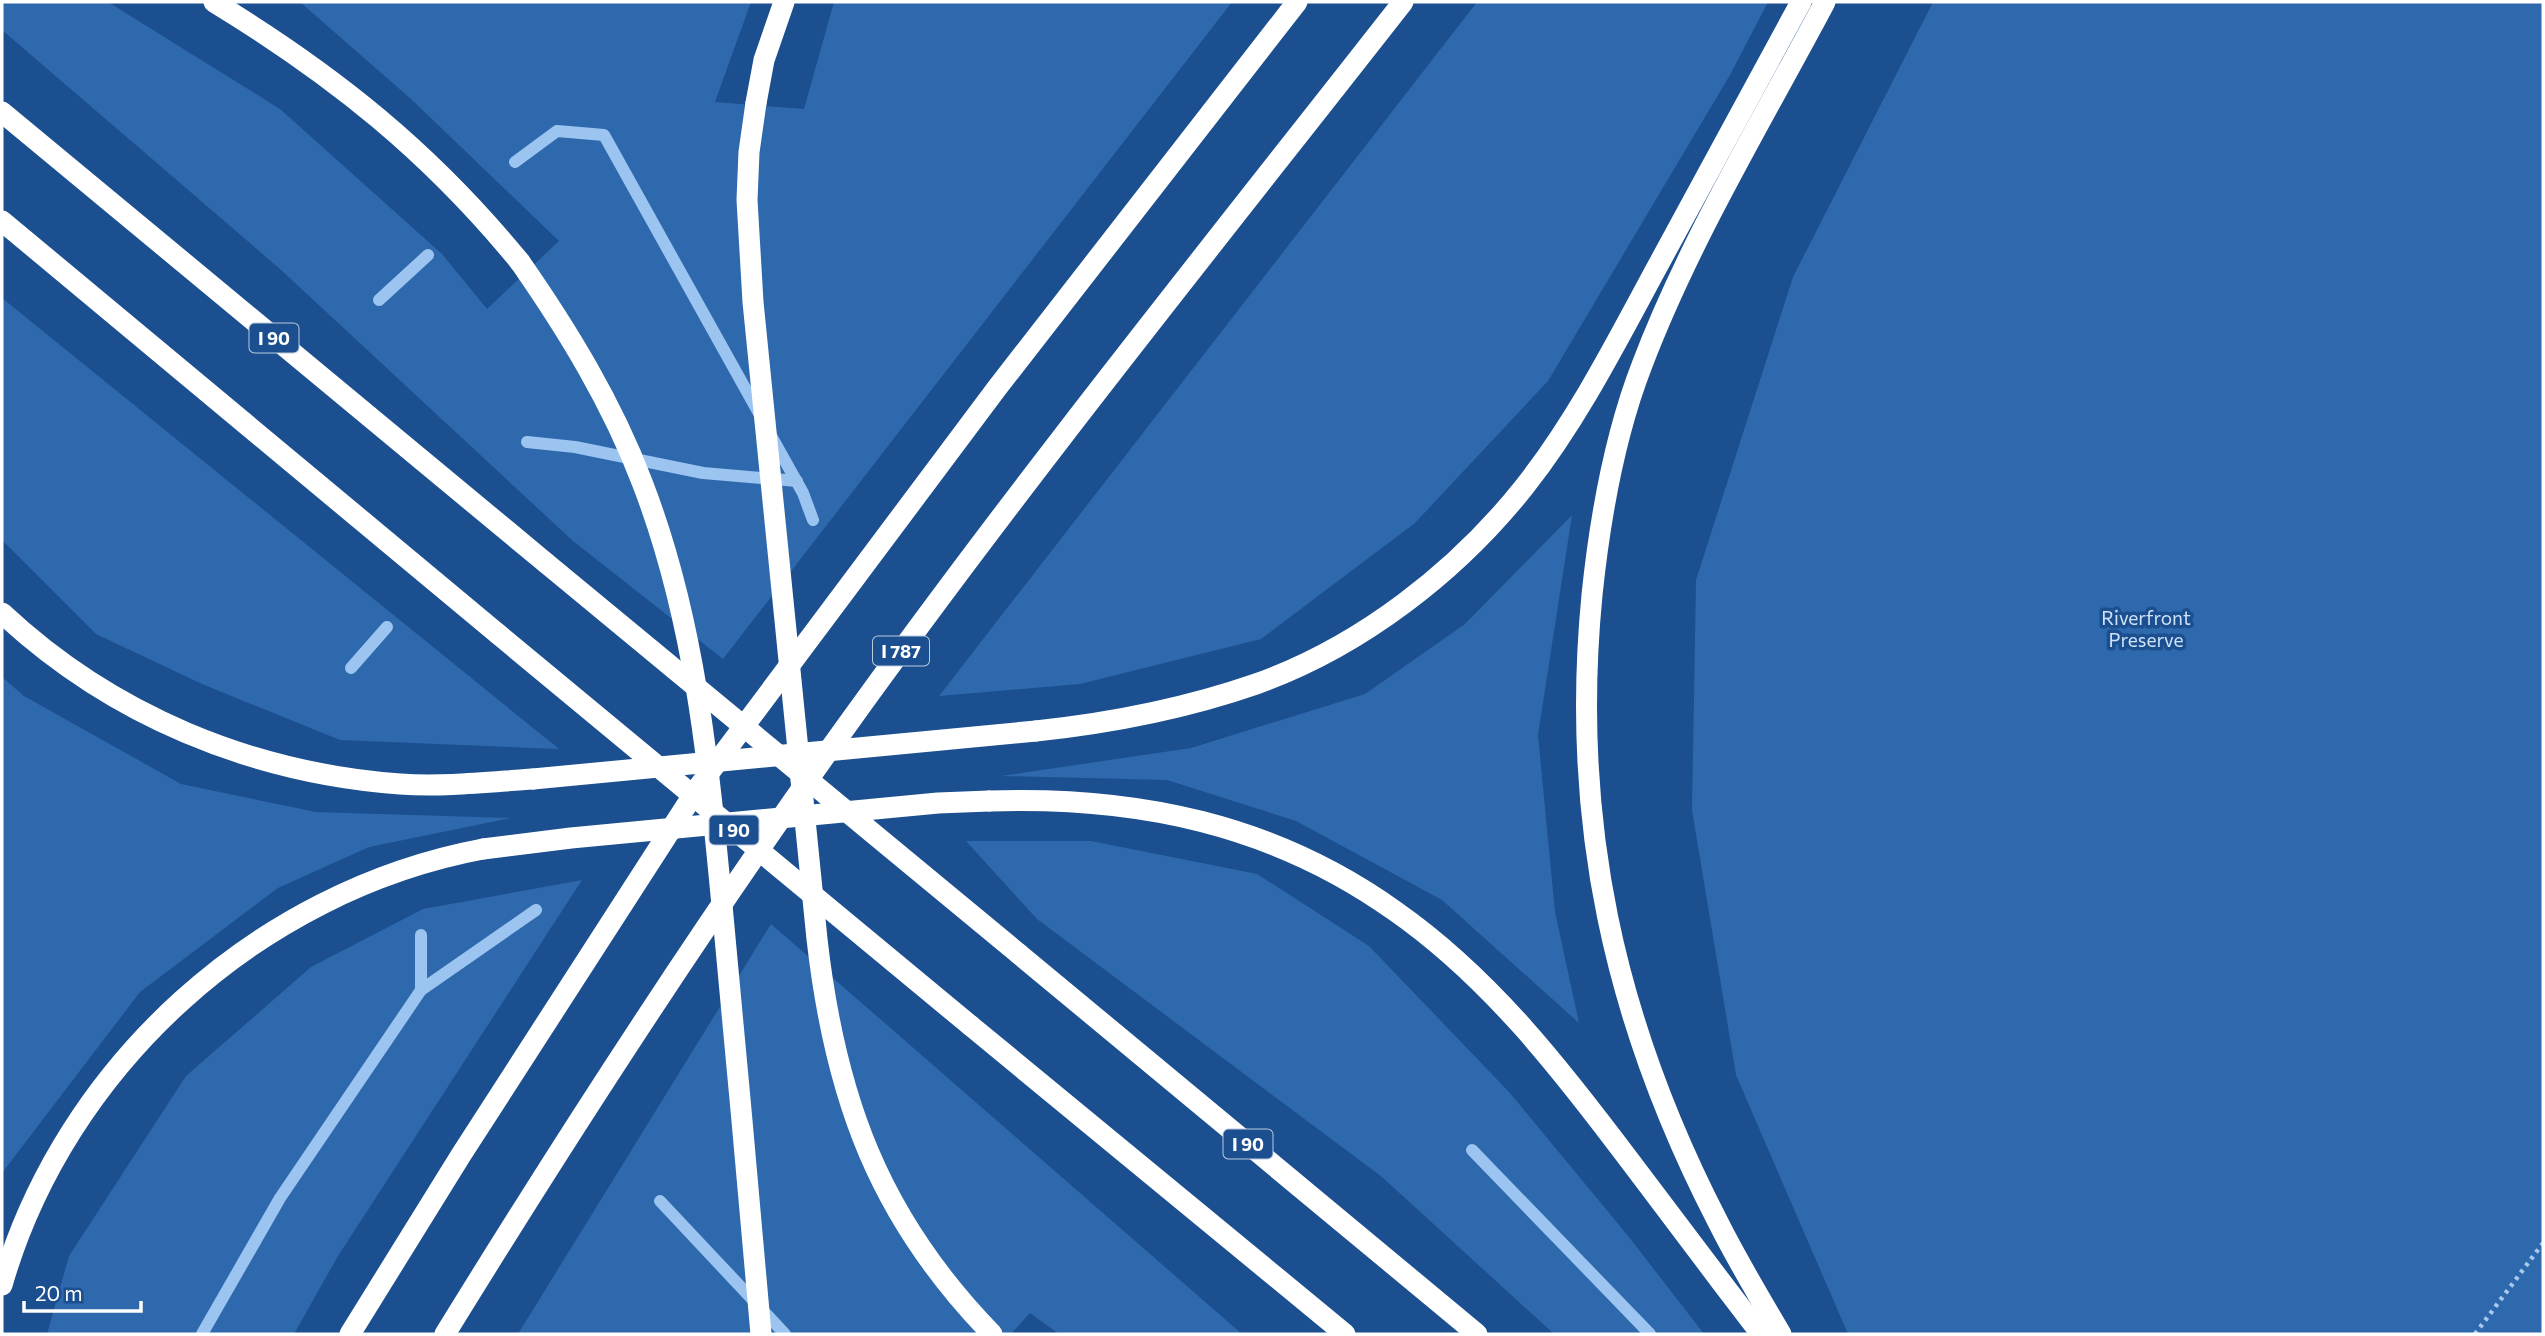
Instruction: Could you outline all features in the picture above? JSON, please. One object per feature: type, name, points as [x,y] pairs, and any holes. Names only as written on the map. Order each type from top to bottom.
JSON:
[{"type":"highway","points":[[214,2],[336,82],[392,128],[447,179],[487,222],[520,262],[579,353],[613,415],[642,481],[666,550],[685,620],[700,699],[761,1334]]},
{"type":"highway","points":[[784,2],[764,60],[749,152],[747,200],[753,302],[820,965],[831,1035],[854,1114],[887,1194],[938,1273],[992,1334]]},
{"type":"highway","points":[[350,1334],[461,1155],[697,789],[940,463],[1297,2]]},
{"type":"highway","name":"I 787","points":[[445,1334],[665,987],[844,728],[960,572],[1403,2]]},
{"type":"highway","points":[[2,613],[46,652],[120,701],[175,729],[245,755],[326,775],[400,784],[450,785],[533,779],[1036,731],[1160,712],[1259,683],[1356,635],[1403,603],[1451,566],[1524,487],[1578,408],[1801,2]]},
{"type":"highway","points":[[1781,1334],[1717,1222],[1693,1171],[1650,1066],[1629,1005],[1614,949],[1594,849],[1589,800],[1586,676],[1599,534],[1621,435],[1640,368],[1710,217],[1825,2]]},
{"type":"highway","name":"I 90","points":[[2,112],[1477,1334]]},
{"type":"highway","name":"I 90","points":[[2,221],[1345,1334]]},
{"type":"highway","points":[[2,1286],[23,1224],[62,1144],[112,1075],[172,1009],[206,979],[273,931],[316,907],[410,867],[444,856],[483,849],[924,804],[1070,800],[1148,808],[1201,821],[1281,848],[1320,866],[1395,911],[1463,967],[1561,1071],[1761,1334]]},
{"type":"path","points":[[2475,1334],[2543,1243]]},
{"type":"green space","points":[[2,2],[108,2],[280,109],[442,254],[487,309],[559,241],[411,99],[300,2],[751,2],[715,102],[804,109],[834,2],[1232,2],[723,659],[573,541],[280,269],[2,30]]},
{"type":"green space","points":[[1477,2],[1768,2],[1730,75],[1548,381],[1415,523],[1261,639],[1080,684],[939,696]]},
{"type":"green space","name":"Riverfront Preserve","points":[[1933,2],[2543,2],[2543,1334],[1848,1334],[1736,1075],[1692,810],[1696,580],[1793,277]]},
{"type":"green space","points":[[2,298],[559,749],[340,740],[202,684],[96,634],[2,540]]},
{"type":"green space","points":[[1572,515],[1538,735],[1555,912],[1579,1023],[1442,900],[1296,821],[1167,780],[1001,776],[1191,748],[1365,694],[1465,624]]},
{"type":"green space","points":[[2,677],[24,696],[181,784],[316,812],[511,818],[369,847],[278,888],[140,992],[2,1173]]},
{"type":"green space","points":[[966,841],[1091,841],[1257,874],[1369,946],[1510,1093],[1629,1237],[1704,1334],[1554,1334],[1382,1177],[1037,919]]},
{"type":"green space","points":[[582,880],[338,1256],[294,1334],[47,1334],[69,1256],[186,1076],[311,967],[423,909]]},
{"type":"green space","points":[[771,924],[1242,1334],[1059,1334],[1030,1313],[1011,1334],[518,1334]]},
{"type":"waterway","points":[[515,162],[557,131],[604,135],[760,415]]},
{"type":"waterway","points":[[379,300],[428,255]]},
{"type":"waterway","points":[[770,434],[803,493],[813,520]]},
{"type":"waterway","points":[[527,442],[575,447],[703,473],[797,481]]},
{"type":"waterway","points":[[351,668],[387,627]]},
{"type":"waterway","points":[[421,990],[536,910]]},
{"type":"waterway","points":[[202,1334],[280,1198],[421,990],[421,935]]},
{"type":"waterway","points":[[1472,1150],[1650,1334]]},
{"type":"waterway","points":[[660,1201],[785,1334]]}]
